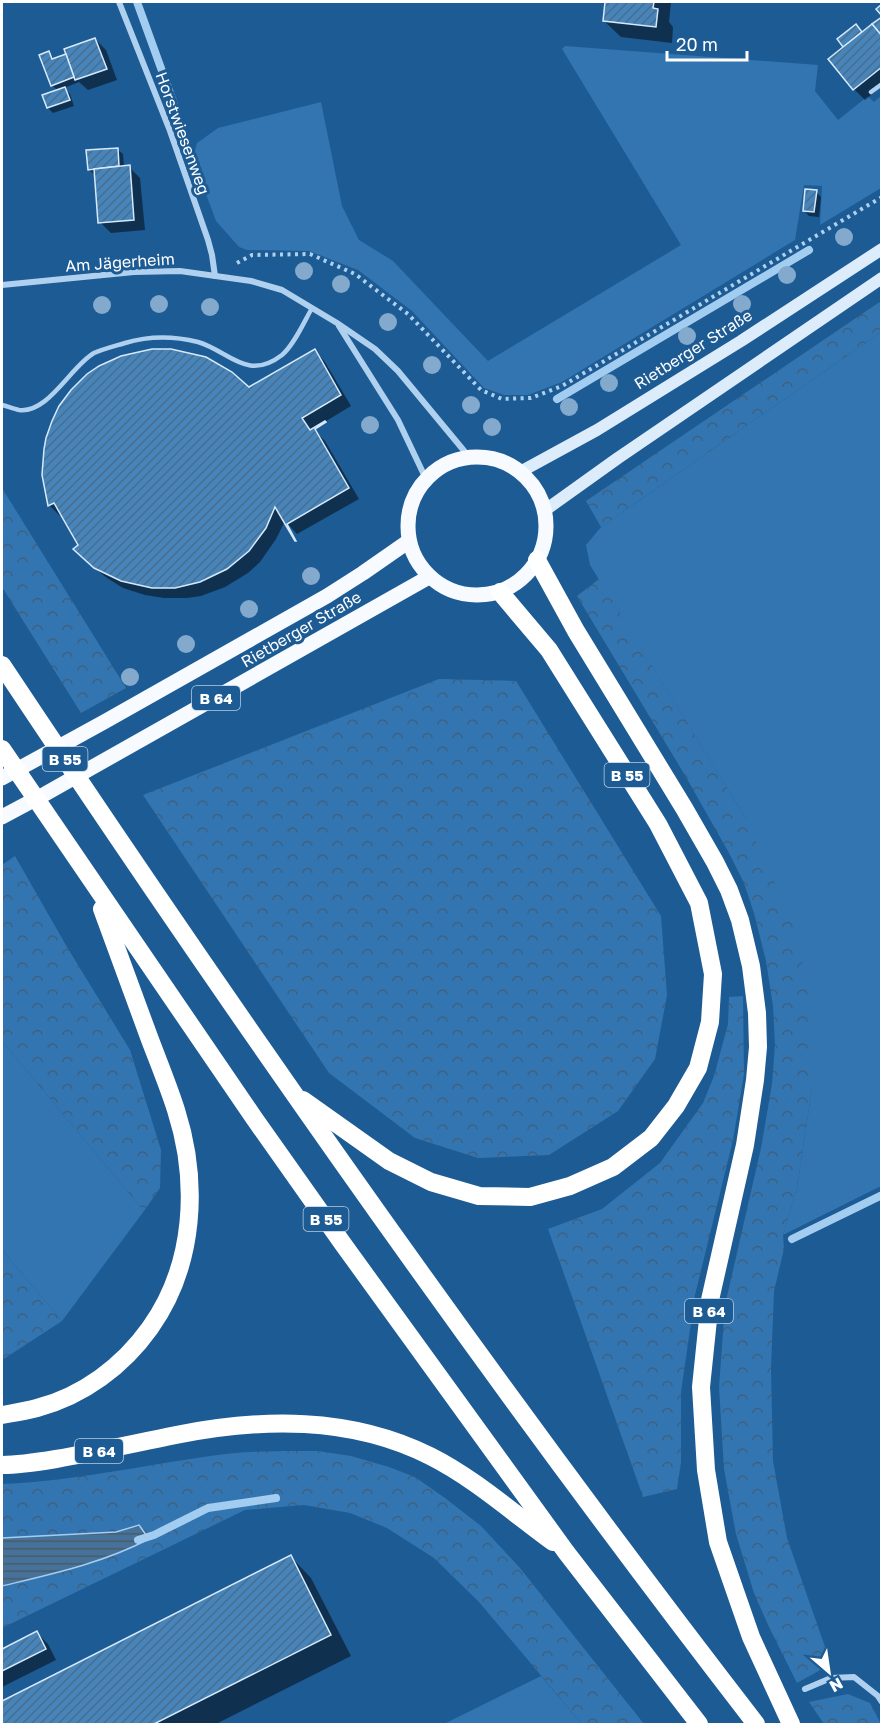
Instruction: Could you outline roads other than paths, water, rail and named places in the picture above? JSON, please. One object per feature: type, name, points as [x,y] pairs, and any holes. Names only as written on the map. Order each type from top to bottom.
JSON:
[{"type":"highway","name":"B 64","points":[[537,560],[576,631],[715,862],[736,910],[751,966],[758,1047],[755,1080],[745,1145],[710,1300],[701,1387],[706,1470],[718,1542],[751,1636],[791,1725]]},
{"type":"highway","name":"B 55","points":[[292,1093],[389,1161],[431,1182],[479,1196],[530,1197],[570,1186],[613,1167],[651,1138],[676,1106],[698,1068],[710,1022],[713,974],[699,903],[658,824],[549,650],[500,592]]},
{"type":"highway","name":"B 55","points":[[2,665],[380,1219],[606,1528],[756,1725]]},
{"type":"highway","name":"B 55","points":[[2,750],[254,1118],[566,1552]]},
{"type":"highway","name":"B 55","points":[[2,1415],[38,1408],[78,1392],[112,1370],[139,1344],[161,1312],[177,1278],[187,1239],[190,1199],[186,1154],[177,1111],[92,882]]},
{"type":"highway","name":"B 64","points":[[2,1465],[76,1456],[239,1425],[318,1424],[358,1430],[393,1441],[429,1456],[462,1474],[566,1552],[699,1725]]},
{"type":"main road","points":[[470,458],[496,460],[520,472],[539,496],[546,528],[544,544],[537,560],[521,579],[500,592],[475,596],[450,591],[429,577],[416,561],[409,541],[408,519],[414,497],[426,479],[446,464],[470,458]]},
{"type":"main road","name":"Rietberger Straße","points":[[2,778],[327,596],[409,541]]},
{"type":"main road","name":"Rietberger Straße","points":[[2,817],[429,577]]},
{"type":"street","name":"Horstwiesenweg","points":[[118,2],[170,131],[208,240],[215,276]]},
{"type":"street","name":"Rietberger Straße","points":[[520,472],[597,430],[882,249]]},
{"type":"street","name":"Am Jägerheim","points":[[2,285],[134,272],[180,271],[251,281],[282,290],[375,349],[398,371],[470,458]]},
{"type":"street","points":[[544,511],[882,278]]},
{"type":"street","name":"Am Jägerheim","points":[[337,323],[398,420],[426,479]]},
{"type":"street","points":[[805,1689],[831,1678],[854,1677],[878,1696],[882,1702]]},
{"type":"lane","points":[[871,92],[882,84]]},
{"type":"lane","points":[[2,405],[22,410],[40,405],[75,369],[94,354],[126,342],[163,337],[199,343],[244,365],[261,366],[282,354],[312,308]]},
{"type":"waterway","points":[[137,2],[174,104]]},
{"type":"waterway","points":[[557,399],[809,250]]},
{"type":"waterway","points":[[792,1239],[882,1195]]},
{"type":"waterway","points":[[138,1540],[154,1535],[208,1508],[276,1498]]}]
